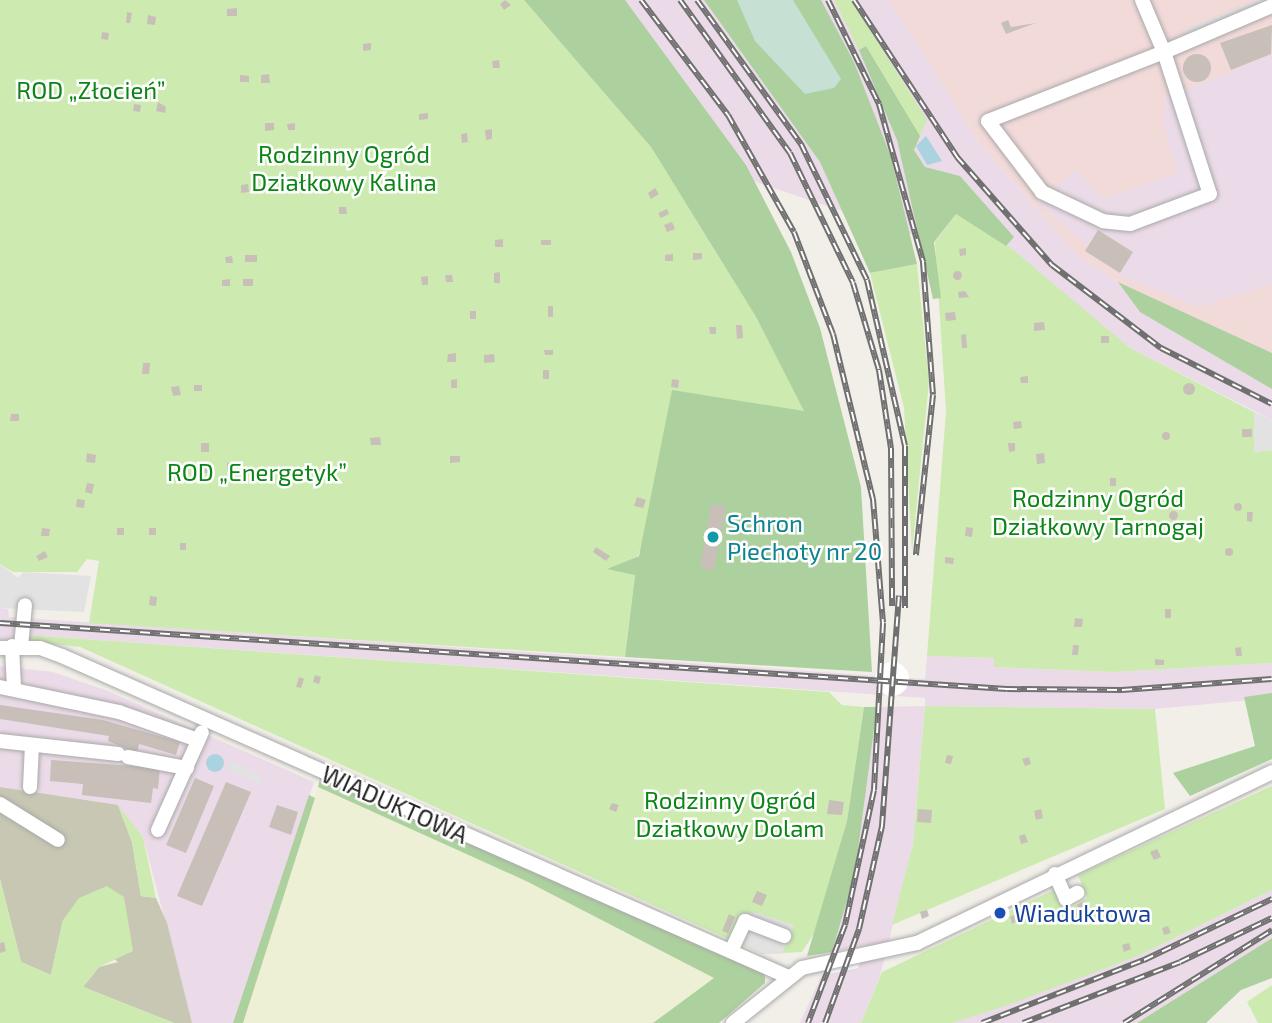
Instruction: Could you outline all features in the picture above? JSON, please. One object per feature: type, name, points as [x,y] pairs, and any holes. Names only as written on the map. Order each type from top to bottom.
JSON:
[{"type":"street","points":[[1142,0],[1164,52],[1210,194],[1130,224],[1103,221],[1042,192],[988,121],[1164,52],[1272,6]]},
{"type":"street","points":[[25,605],[11,647],[7,688],[119,712],[198,740]]},
{"type":"street","name":"WIADUKTOWA","points":[[11,647],[62,656],[732,949],[786,976]]},
{"type":"street","points":[[158,830],[208,720]]},
{"type":"street","points":[[0,741],[123,756],[187,768]]},
{"type":"street","points":[[30,787],[32,745]]},
{"type":"street","points":[[733,1023],[786,976],[894,952],[1272,772]]},
{"type":"street","points":[[0,804],[58,840]]},
{"type":"street","points":[[1055,874],[1066,899],[1077,893]]},
{"type":"street","points":[[732,949],[745,921],[784,936]]},
{"type":"shaded area","points":[[524,0],[889,0],[979,143],[1077,255],[1118,282],[1272,353],[1272,420],[1130,348],[956,214],[935,242],[651,147]]},
{"type":"shaded area","points":[[737,0],[793,0],[841,79],[834,88],[805,94],[755,41]]},
{"type":"shaded area","points":[[889,0],[1272,0],[1272,353],[1118,282],[1077,255],[979,143]]},
{"type":"shaded area","points":[[1257,0],[1268,0],[1189,37],[1186,29]]},
{"type":"shaded area","points":[[1272,55],[1272,284],[1199,307],[1123,277],[1037,202],[1076,170],[1104,199],[1177,173],[1163,119],[1165,98]]},
{"type":"shaded area","points":[[1254,412],[1272,420],[1272,450],[1254,452]]},
{"type":"shaded area","points":[[0,564],[18,578],[23,572],[91,576],[84,612],[0,608]]},
{"type":"shaded area","points":[[0,608],[8,609],[9,617],[925,679],[927,656],[995,658],[995,667],[1113,672],[1272,663],[1272,698],[1155,709],[925,706],[925,698],[26,635],[28,641],[0,640]]},
{"type":"shaded area","points":[[0,666],[53,672],[108,691],[314,782],[233,1023],[192,1023],[143,837],[118,806],[0,787]]},
{"type":"shaded area","points":[[925,706],[913,844],[880,976],[861,1023],[800,1023],[832,952],[855,873],[877,707]]},
{"type":"shaded area","points":[[230,761],[261,775],[260,784],[228,770]]},
{"type":"shaded area","points":[[0,787],[118,805],[132,842],[141,896],[156,898],[167,923],[192,1023],[174,1023],[83,987],[99,967],[118,962],[63,920],[51,975],[21,962],[0,879]]},
{"type":"shaded area","points":[[318,787],[526,881],[715,978],[653,1023],[243,1023]]},
{"type":"shaded area","points":[[1272,890],[1272,938],[1137,1023],[952,1023],[1138,956]]},
{"type":"shaded area","points":[[755,912],[794,925],[782,954],[762,954],[733,940],[744,914]]},
{"type":"green space","points":[[0,0],[524,0],[651,147],[756,317],[805,412],[652,511],[638,556],[609,569],[635,574],[625,657],[89,623],[99,561],[87,559],[77,572],[13,572],[0,564]]},
{"type":"green space","points":[[524,0],[625,0],[746,165],[791,252],[820,328],[861,487],[872,672],[625,657],[635,575],[607,569],[639,556],[672,390],[804,411],[756,317],[651,147]]},
{"type":"green space","points":[[704,0],[821,0],[854,62],[891,157],[917,264],[870,273],[820,162]]},
{"type":"green space","points":[[834,0],[851,0],[927,120],[920,136],[866,46],[859,50]]},
{"type":"green space","points":[[866,46],[920,136],[914,150],[925,167],[960,176],[1014,237],[1006,246],[956,214],[934,242],[941,298],[933,299],[897,140],[859,50]]},
{"type":"green space","name":"Rodzinny Ogród Działkowy Tarnogaj","points":[[956,214],[1011,248],[1130,348],[1254,412],[1254,452],[1272,450],[1272,663],[1113,672],[994,667],[994,658],[927,656],[946,411],[935,242]]},
{"type":"green space","points":[[917,264],[929,382],[912,552],[904,408],[870,273]]},
{"type":"green space","points":[[1118,282],[1272,353],[1272,389],[1140,312]]},
{"type":"green space","name":"Rodzinny Ogród Działkowy Dolam","points":[[26,635],[829,692],[842,705],[864,707],[847,821],[818,927],[802,952],[762,954],[80,647],[28,641]]},
{"type":"green space","points":[[1272,693],[1272,759],[1190,796],[1173,773],[1255,746],[1244,697]]},
{"type":"green space","points":[[925,706],[1155,709],[1165,809],[892,925],[913,844]]},
{"type":"green space","points":[[864,707],[877,707],[855,873],[832,952],[807,956],[847,821]]},
{"type":"green space","points":[[297,764],[765,974],[765,983],[719,1023],[653,1023],[714,978],[526,881],[318,787],[320,779]]},
{"type":"green space","points":[[1272,786],[1272,890],[1138,956],[1008,1005],[952,1023],[861,1023],[882,972],[1054,890],[1064,912],[1087,898],[1078,875]]},
{"type":"green space","points":[[309,795],[315,798],[243,1023],[233,1023]]},
{"type":"green space","points":[[118,805],[143,837],[156,898],[141,896],[132,842]]},
{"type":"green space","points":[[0,879],[21,962],[51,975],[63,920],[79,898],[107,886],[124,897],[133,951],[99,967],[83,987],[174,1023],[0,1023]]},
{"type":"green space","points":[[1272,938],[1272,978],[1241,990],[1206,1023],[1137,1023]]},
{"type":"green space","points":[[1272,985],[1272,1023],[1258,1023],[1247,1002]]},
{"type":"water","points":[[926,136],[942,161],[927,165],[916,146]]},
{"type":"water","points":[[211,754],[219,754],[224,763],[222,770],[211,772],[206,767],[206,759]]},
{"type":"pier","points":[[892,662],[904,667],[909,679],[904,691],[892,696],[880,691],[875,679],[880,667]]},
{"type":"pier","points":[[866,946],[858,968],[822,975],[832,952]]},
{"type":"building","points":[[505,0],[511,5],[504,10],[500,4]]},
{"type":"building","points":[[237,8],[237,16],[227,16],[227,9]]},
{"type":"building","points":[[127,12],[132,13],[130,23],[126,23]]},
{"type":"building","points":[[148,15],[156,17],[155,25],[147,24]]},
{"type":"building","points":[[1008,20],[1011,27],[1036,23],[1006,34],[1001,23]]},
{"type":"building","points":[[1272,25],[1271,54],[1231,70],[1220,43]]},
{"type":"building","points":[[102,32],[109,33],[108,40],[101,39]]},
{"type":"building","points":[[371,43],[371,50],[363,51],[363,44]]},
{"type":"building","points":[[1197,54],[1207,58],[1211,68],[1207,78],[1197,82],[1187,78],[1183,68],[1187,58]]},
{"type":"building","points":[[499,60],[500,68],[493,68],[492,61]]},
{"type":"building","points":[[269,74],[270,83],[261,83],[261,75]]},
{"type":"building","points":[[240,75],[249,76],[249,82],[240,82]]},
{"type":"building","points":[[158,102],[166,107],[165,113],[156,111]]},
{"type":"building","points":[[134,104],[141,105],[140,112],[133,111]]},
{"type":"building","points":[[428,113],[428,119],[419,120],[419,114]]},
{"type":"building","points":[[265,123],[274,123],[274,130],[265,131]]},
{"type":"building","points":[[295,123],[295,130],[288,130],[287,124]]},
{"type":"building","points":[[492,129],[492,139],[486,140],[485,130]]},
{"type":"building","points":[[467,133],[468,142],[462,143],[461,134]]},
{"type":"building","points":[[315,182],[315,192],[309,193],[308,183]]},
{"type":"building","points":[[248,184],[249,192],[241,193],[241,185]]},
{"type":"building","points":[[655,188],[659,194],[651,199],[648,193]]},
{"type":"building","points":[[339,207],[346,207],[347,214],[339,214]]},
{"type":"building","points":[[667,209],[669,214],[661,218],[658,213]]},
{"type":"building","points":[[672,222],[675,229],[667,232],[664,225]]},
{"type":"building","points":[[1098,230],[1133,252],[1120,273],[1085,251]]},
{"type":"building","points":[[503,239],[503,247],[495,247],[495,240]]},
{"type":"building","points":[[541,240],[551,240],[551,245],[541,245]]},
{"type":"building","points":[[966,248],[966,255],[960,256],[959,249]]},
{"type":"building","points":[[693,253],[702,253],[702,259],[693,260]]},
{"type":"building","points":[[673,254],[673,261],[665,261],[665,255]]},
{"type":"building","points":[[245,255],[257,255],[257,262],[245,262]]},
{"type":"building","points":[[232,256],[233,263],[226,263],[225,257]]},
{"type":"building","points":[[957,270],[962,275],[957,280],[952,275]]},
{"type":"building","points":[[500,272],[500,283],[494,283],[494,273]]},
{"type":"building","points":[[445,275],[452,275],[453,282],[446,282]]},
{"type":"building","points":[[428,276],[428,285],[422,285],[421,277]]},
{"type":"building","points":[[230,279],[230,286],[222,286],[222,280]]},
{"type":"building","points":[[243,279],[253,279],[253,286],[243,286]]},
{"type":"building","points":[[965,291],[969,297],[959,298],[958,292]]},
{"type":"building","points":[[548,306],[553,306],[553,317],[548,317]]},
{"type":"building","points":[[470,311],[476,311],[476,319],[470,319]]},
{"type":"building","points":[[955,312],[956,320],[946,321],[945,313]]},
{"type":"building","points":[[1044,322],[1045,330],[1034,331],[1034,323]]},
{"type":"building","points":[[736,325],[742,325],[743,338],[737,339]]},
{"type":"building","points":[[709,327],[716,327],[716,334],[710,334]]},
{"type":"building","points":[[966,334],[967,348],[962,348],[961,335]]},
{"type":"building","points":[[1101,336],[1109,336],[1109,343],[1101,343]]},
{"type":"building","points":[[544,350],[553,350],[553,355],[545,355]]},
{"type":"building","points":[[456,353],[456,362],[447,362],[448,354]]},
{"type":"building","points":[[494,354],[495,362],[484,363],[484,355]]},
{"type":"building","points":[[143,363],[150,363],[149,374],[142,374]]},
{"type":"building","points":[[543,370],[549,370],[549,379],[543,379]]},
{"type":"building","points":[[1028,376],[1028,383],[1021,383],[1020,377]]},
{"type":"building","points":[[457,379],[457,388],[451,388],[451,380]]},
{"type":"building","points":[[672,379],[679,380],[678,388],[671,387]]},
{"type":"building","points":[[1189,383],[1195,389],[1189,395],[1183,389]]},
{"type":"building","points":[[194,385],[202,385],[202,391],[194,391]]},
{"type":"building","points":[[179,386],[181,395],[173,396],[171,387]]},
{"type":"building","points":[[11,414],[19,414],[19,421],[10,421]]},
{"type":"building","points":[[1021,421],[1022,428],[1014,429],[1013,422]]},
{"type":"building","points":[[1242,429],[1252,429],[1252,437],[1242,437]]},
{"type":"building","points":[[1166,432],[1170,436],[1166,440],[1162,436]]},
{"type":"building","points":[[380,437],[381,445],[371,445],[370,438]]},
{"type":"building","points":[[201,443],[209,443],[209,452],[201,452]]},
{"type":"building","points":[[1008,443],[1015,443],[1015,451],[1009,452]]},
{"type":"building","points":[[87,453],[96,455],[95,463],[86,462]]},
{"type":"building","points":[[1044,453],[1045,463],[1037,464],[1036,454]]},
{"type":"building","points":[[450,456],[460,456],[460,462],[450,463]]},
{"type":"building","points":[[235,462],[235,472],[227,472],[227,463]]},
{"type":"building","points":[[209,464],[210,473],[204,473],[204,465]]},
{"type":"building","points":[[1110,478],[1116,478],[1116,486],[1110,486]]},
{"type":"building","points":[[87,483],[94,484],[92,494],[85,492]]},
{"type":"building","points":[[637,497],[646,500],[643,508],[634,506]]},
{"type":"building","points":[[77,499],[85,500],[84,508],[76,507]]},
{"type":"building","points":[[1238,503],[1242,507],[1238,511],[1234,507]]},
{"type":"building","name":"Schron Piechoty nr 20","points":[[711,504],[726,506],[714,571],[700,568]]},
{"type":"building","points":[[1173,510],[1178,515],[1173,520],[1168,515]]},
{"type":"building","points":[[1247,512],[1253,512],[1252,522],[1247,521]]},
{"type":"building","points":[[966,527],[973,528],[972,537],[965,536]]},
{"type":"building","points":[[42,528],[50,529],[49,536],[41,536]]},
{"type":"building","points":[[117,528],[124,528],[124,535],[117,535]]},
{"type":"building","points":[[149,528],[156,528],[156,535],[149,535]]},
{"type":"building","points":[[180,543],[186,543],[186,550],[180,550]]},
{"type":"building","points":[[596,547],[610,556],[606,561],[593,552]]},
{"type":"building","points":[[1229,548],[1233,552],[1229,556],[1225,552]]},
{"type":"building","points":[[45,551],[48,557],[39,561],[36,556]]},
{"type":"building","points":[[945,557],[954,558],[953,564],[945,563]]},
{"type":"building","points":[[150,596],[157,597],[156,606],[149,605]]},
{"type":"building","points":[[1165,609],[1171,609],[1171,618],[1165,618]]},
{"type":"building","points":[[1075,618],[1083,619],[1082,627],[1074,627]]},
{"type":"building","points":[[1073,645],[1079,645],[1078,655],[1072,655]]},
{"type":"building","points":[[1241,647],[1242,656],[1236,656],[1235,648]]},
{"type":"building","points":[[1155,659],[1164,660],[1164,665],[1155,665]]},
{"type":"building","points":[[315,675],[321,677],[319,684],[313,682]]},
{"type":"building","points":[[299,677],[304,679],[301,688],[296,687]]},
{"type":"building","points":[[0,705],[103,720],[180,742],[176,755],[139,744],[137,753],[108,741],[109,736],[0,719]]},
{"type":"building","points":[[947,755],[953,756],[951,764],[945,763]]},
{"type":"building","points":[[1029,757],[1031,764],[1025,766],[1022,759]]},
{"type":"building","points":[[51,760],[160,768],[158,789],[153,788],[151,803],[82,795],[83,784],[50,781]]},
{"type":"building","points":[[195,778],[214,786],[186,853],[166,845]]},
{"type":"building","points":[[226,782],[251,792],[202,906],[177,896]]},
{"type":"building","points":[[829,800],[844,802],[842,815],[827,814]]},
{"type":"building","points":[[612,803],[619,805],[616,812],[609,809]]},
{"type":"building","points":[[277,805],[298,812],[291,835],[269,827]]},
{"type":"building","points":[[918,809],[932,810],[931,823],[917,822]]},
{"type":"building","points":[[1041,809],[1043,818],[1036,820],[1034,811]]},
{"type":"building","points":[[1025,834],[1028,842],[1021,844],[1019,836]]},
{"type":"building","points":[[1157,849],[1161,857],[1154,860],[1150,852]]},
{"type":"building","points":[[757,891],[767,895],[762,906],[752,902]]},
{"type":"building","points":[[1084,901],[1087,909],[1080,913],[1077,905]]},
{"type":"building","points":[[927,910],[929,916],[922,919],[920,912]]},
{"type":"building","points":[[729,914],[735,917],[728,933],[722,931]]},
{"type":"building","points":[[1016,914],[1019,920],[1012,924],[1010,917]]},
{"type":"building","points":[[1168,926],[1171,933],[1164,935],[1162,928]]},
{"type":"building","points":[[4,942],[6,951],[0,953],[0,943]]},
{"type":"building","points":[[1129,943],[1131,949],[1124,952],[1122,945]]},
{"type":"railway","points":[[641,0],[728,115],[794,232],[833,334],[873,499],[883,623],[874,790],[845,925],[808,1023]]},
{"type":"railway","points":[[680,0],[790,153],[853,283],[879,370],[891,448],[892,606]]},
{"type":"railway","points":[[697,0],[801,144],[867,280],[905,446],[905,608]]},
{"type":"railway","points":[[828,0],[879,104],[923,262],[933,395],[916,555]]},
{"type":"railway","points":[[854,0],[957,157],[1052,265],[1161,348],[1272,404]]},
{"type":"railway","points":[[825,1023],[859,929],[882,826],[899,596]]},
{"type":"railway","points":[[0,623],[1007,689],[1122,690],[1272,679]]},
{"type":"railway","points":[[982,1023],[1144,960],[1272,899]]},
{"type":"railway","points":[[1023,1023],[1180,962],[1272,918]]},
{"type":"railway","points":[[1124,1023],[1272,930]]},
{"type":"place","name":"Schron Piechoty nr 20","points":[[713,537]]},
{"type":"place","name":"Wiaduktowa","points":[[1000,913]]},
{"type":"park label","name":"ROD „Złocień”","points":[[91,90]]},
{"type":"park label","name":"Rodzinny Ogród Działkowy Kalina","points":[[344,168]]},
{"type":"park label","name":"ROD „Energetyk”","points":[[257,472]]}]
